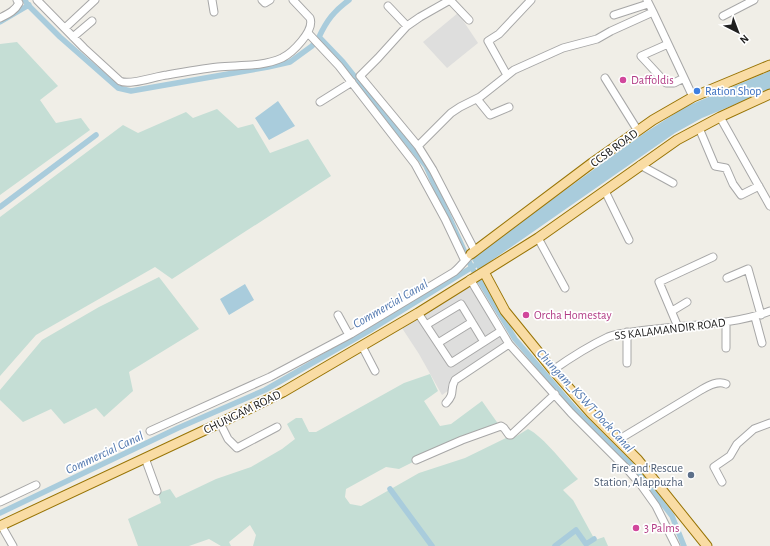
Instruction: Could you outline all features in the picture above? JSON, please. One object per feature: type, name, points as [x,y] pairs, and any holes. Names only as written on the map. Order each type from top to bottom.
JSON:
[{"type":"main road","name":"CCSB ROAD","points":[[469,256],[638,131],[693,97],[770,65]]},
{"type":"main road","name":"CHUNGAM ROAD","points":[[1,526],[283,392],[418,313],[538,238],[663,149],[720,117],[770,94]]},
{"type":"main road","points":[[476,276],[590,413],[650,474],[707,546]]},
{"type":"street","points":[[0,18],[17,8],[19,3],[17,0]]},
{"type":"street","points":[[37,0],[84,48],[120,81],[126,83],[156,76],[218,67],[258,64],[283,58],[308,34],[312,22],[293,0]]},
{"type":"street","points":[[65,28],[95,0]]},
{"type":"street","points":[[212,0],[214,12]]},
{"type":"street","points":[[262,0],[265,3],[270,0]]},
{"type":"street","points":[[469,20],[450,0],[407,26],[383,54],[360,76],[418,146],[437,176],[469,256]]},
{"type":"street","points":[[507,75],[488,41],[499,34],[531,0]]},
{"type":"street","points":[[723,16],[752,1]]},
{"type":"street","points":[[614,15],[647,2],[693,97]]},
{"type":"street","points":[[388,6],[407,26]]},
{"type":"street","points":[[418,146],[451,113],[477,99],[507,75],[520,67],[563,48],[596,39],[653,12]]},
{"type":"street","points":[[73,37],[92,21]]},
{"type":"street","points":[[308,34],[339,66],[415,164],[445,219],[469,256]]},
{"type":"street","points":[[668,44],[642,56],[666,83],[674,83],[684,78]]},
{"type":"street","points":[[604,78],[638,131]]},
{"type":"street","points":[[320,102],[352,82]]},
{"type":"street","points":[[477,99],[490,115],[509,107]]},
{"type":"street","points":[[720,117],[769,203]]},
{"type":"street","points":[[699,128],[715,166],[726,168],[733,184],[741,195],[759,186]]},
{"type":"street","points":[[640,165],[673,184]]},
{"type":"street","points":[[605,191],[629,240]]},
{"type":"street","points":[[538,238],[565,288]]},
{"type":"street","points":[[150,432],[270,377],[349,335],[454,272],[469,256]]},
{"type":"street","points":[[678,327],[659,282],[713,257]]},
{"type":"street","points":[[727,278],[748,268],[762,343]]},
{"type":"street","points":[[476,276],[501,331],[509,344],[572,414],[641,485],[656,506],[676,546]]},
{"type":"street","points":[[672,311],[687,302]]},
{"type":"street","points":[[426,325],[461,304],[484,342]]},
{"type":"street","name":"SS KALAMANDIR ROAD","points":[[553,370],[569,359],[608,337],[628,332],[726,322],[758,316],[770,311]]},
{"type":"street","points":[[418,313],[451,363],[501,331]]},
{"type":"street","points":[[338,315],[349,335]]},
{"type":"street","points":[[438,343],[472,322]]},
{"type":"street","points":[[726,322],[726,348]]},
{"type":"street","points":[[627,363],[628,332]]},
{"type":"street","points":[[446,403],[452,395],[455,380],[509,344]]},
{"type":"street","points":[[362,346],[375,371]]},
{"type":"street","points":[[618,440],[708,386],[722,382],[726,384]]},
{"type":"street","points":[[416,460],[462,440],[501,426],[509,435],[511,435],[555,394]]},
{"type":"street","points":[[220,423],[228,440],[237,448],[277,428]]},
{"type":"street","points":[[722,482],[714,467],[730,456],[737,444],[754,430],[770,423]]},
{"type":"street","points":[[145,458],[157,491]]},
{"type":"street","points":[[0,502],[36,485]]},
{"type":"street","points":[[1,526],[13,546]]},
{"type":"shaded area","points":[[458,13],[478,43],[447,68],[423,42]]},
{"type":"shaded area","points":[[17,42],[58,86],[40,100],[56,123],[81,118],[90,130],[0,195],[0,44]]},
{"type":"shaded area","points":[[770,71],[770,90],[702,118],[675,133],[478,270],[471,258],[643,134],[685,107]]},
{"type":"shaded area","points":[[278,101],[295,126],[269,140],[255,118]]},
{"type":"shaded area","points":[[217,109],[238,128],[253,124],[270,153],[308,139],[331,176],[172,279],[155,267],[36,335],[0,376],[0,217],[123,125],[138,133],[186,112],[193,118]]},
{"type":"shaded area","points":[[159,277],[199,329],[129,372],[133,391],[104,417],[96,408],[64,424],[51,409],[23,422],[0,400],[0,390],[42,340],[99,307]]},
{"type":"shaded area","points":[[245,284],[254,300],[229,315],[220,299]]},
{"type":"shaded area","points":[[465,287],[473,289],[508,348],[442,395],[419,354],[400,325]]},
{"type":"shaded area","points":[[430,374],[438,391],[424,401],[440,426],[451,424],[482,401],[499,425],[439,449],[399,469],[386,467],[346,489],[345,497],[350,504],[361,506],[419,473],[465,458],[508,437],[515,437],[528,429],[541,438],[578,479],[563,490],[573,500],[595,540],[604,537],[608,546],[253,546],[256,535],[250,525],[229,542],[231,546],[221,546],[209,539],[189,546],[138,546],[128,519],[161,503],[158,493],[170,489],[176,498],[216,479],[251,467],[282,449],[295,439],[287,424],[296,418],[302,418],[309,432],[316,432],[404,383]]},
{"type":"waterway","name":"Chungam_KSWT Dock Canal","points":[[25,0],[27,4],[60,37],[118,88],[131,91],[290,62],[312,46],[319,37],[343,62],[426,166],[472,268],[515,339],[575,409],[638,472],[672,516],[684,546]]},
{"type":"waterway","points":[[319,37],[331,16],[349,0]]},
{"type":"waterway","points":[[0,22],[29,5]]},
{"type":"waterway","points":[[0,207],[96,135]]},
{"type":"waterway","name":"Commercial Canal","points":[[0,513],[178,428],[265,390],[372,329],[474,266]]},
{"type":"waterway","points":[[390,489],[432,546]]},
{"type":"waterway","points":[[555,546],[576,530],[586,544],[594,539]]},
{"type":"place","name":"Daffoldis","points":[[623,80]]},
{"type":"place","name":"Ration Shop","points":[[697,91]]},
{"type":"place","name":"Orcha Homestay","points":[[526,315]]},
{"type":"place","name":"Fire and Rescue Station, Alappuzha","points":[[691,475]]},
{"type":"place","name":"3 Palms","points":[[636,528]]}]
